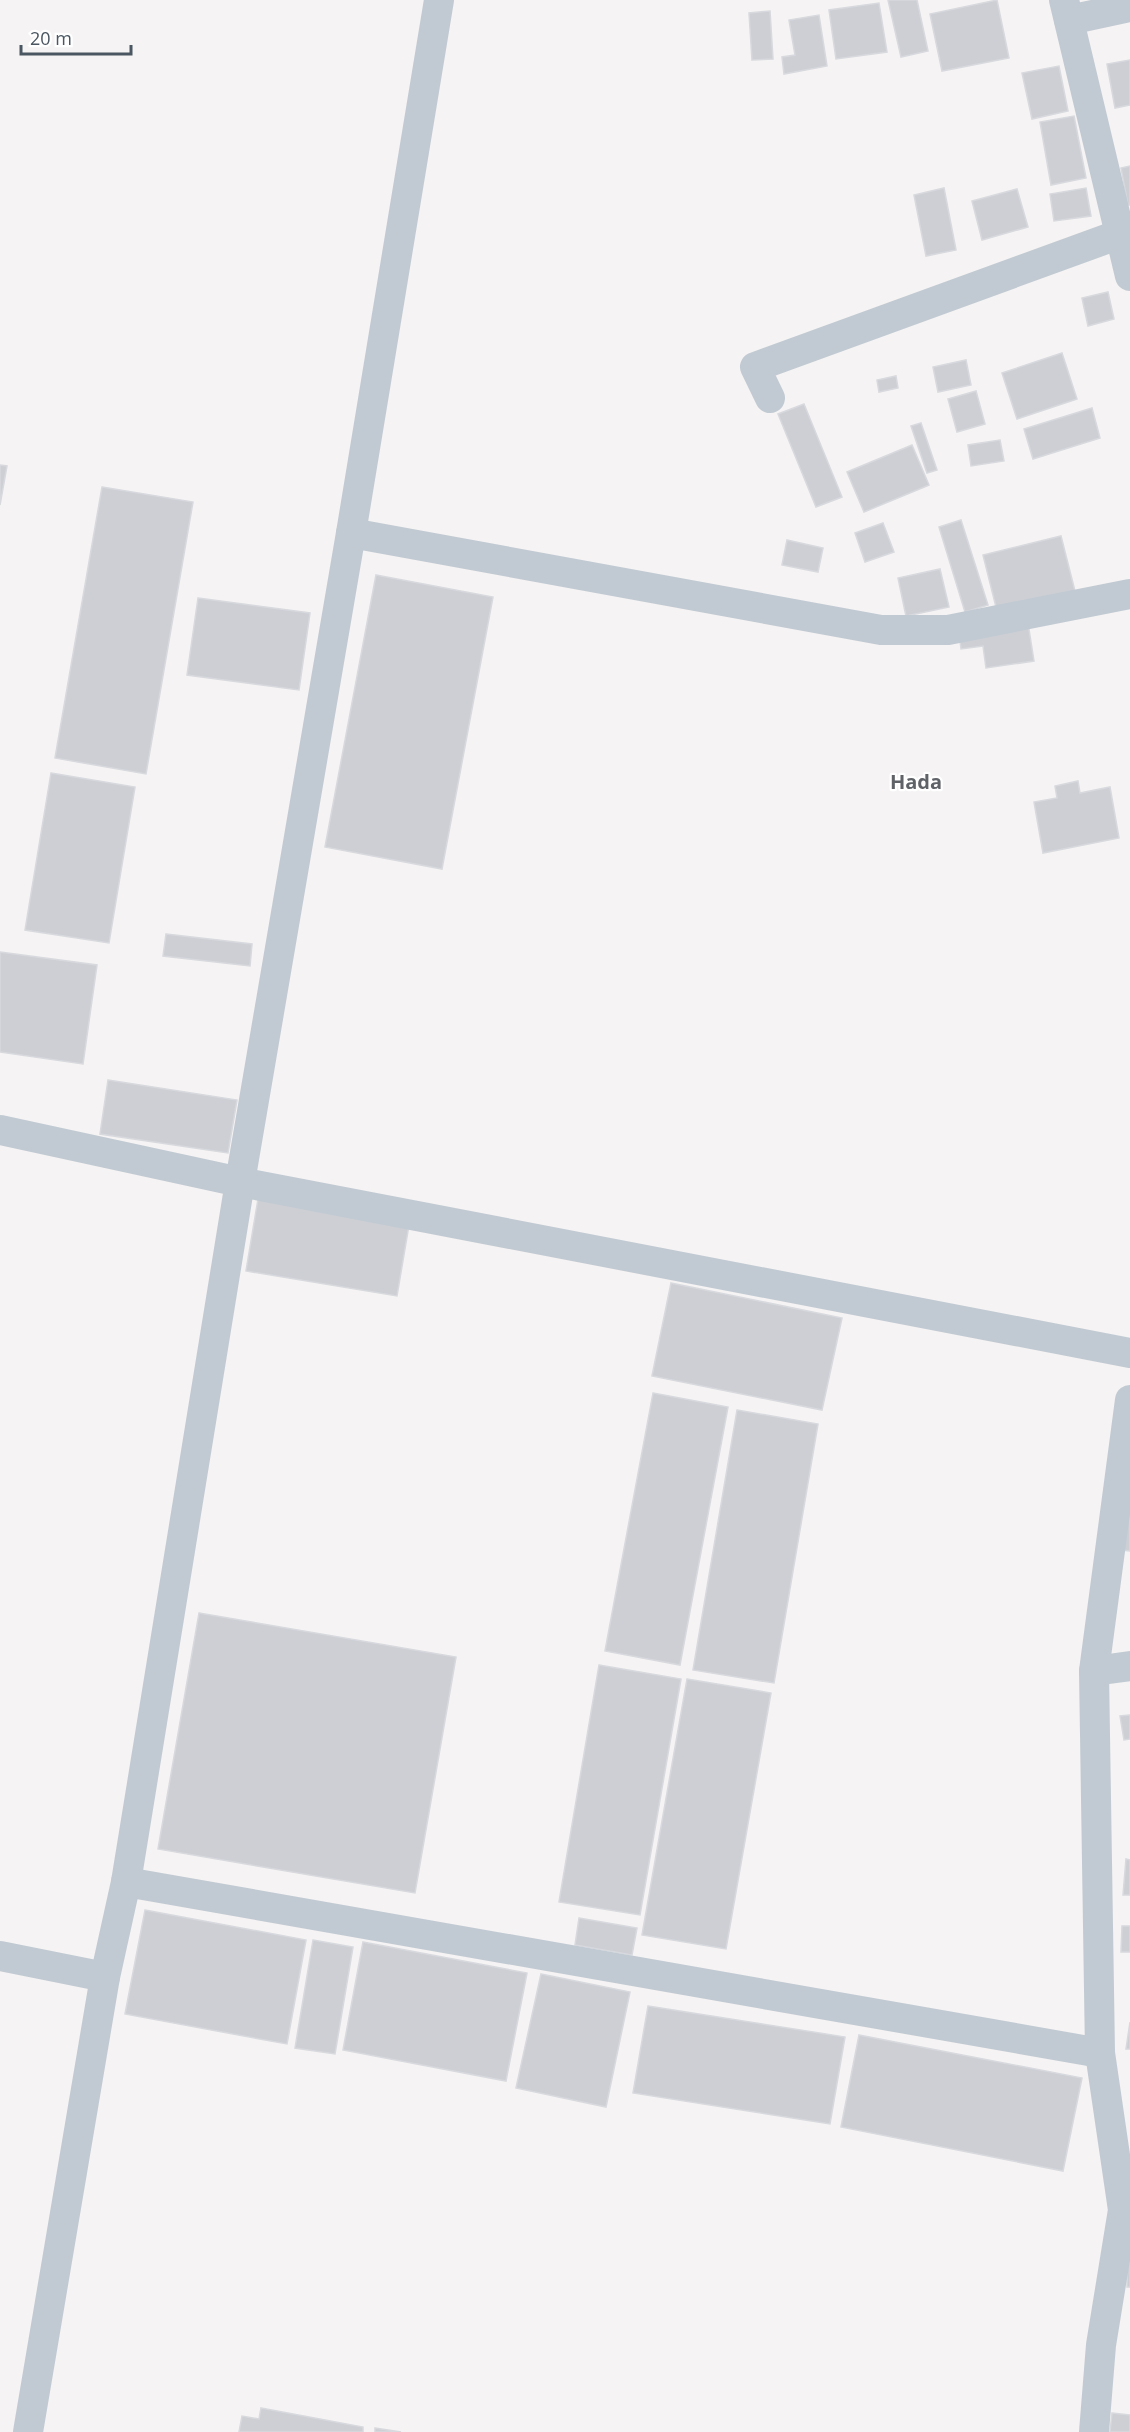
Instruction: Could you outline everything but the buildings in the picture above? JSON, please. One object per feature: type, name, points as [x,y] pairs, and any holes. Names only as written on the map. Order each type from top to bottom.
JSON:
[{"type":"street","points":[[28,2432],[105,1977],[126,1882],[240,1182],[439,0]]},
{"type":"street","points":[[1130,7],[1066,10],[1130,276]]},
{"type":"street","points":[[770,398],[755,367],[1120,234]]},
{"type":"street","points":[[351,533],[881,630],[948,630],[1130,594]]},
{"type":"street","points":[[0,1130],[240,1182],[1130,1353]]},
{"type":"street","points":[[1094,2432],[1101,2345],[1123,2210],[1100,2054],[1094,1671],[1130,1400]]},
{"type":"street","points":[[1094,1671],[1130,1666]]},
{"type":"street","points":[[126,1882],[1100,2054]]},
{"type":"street","points":[[0,1956],[105,1977]]},
{"type":"district","name":"Hada","points":[[916,782]]}]
